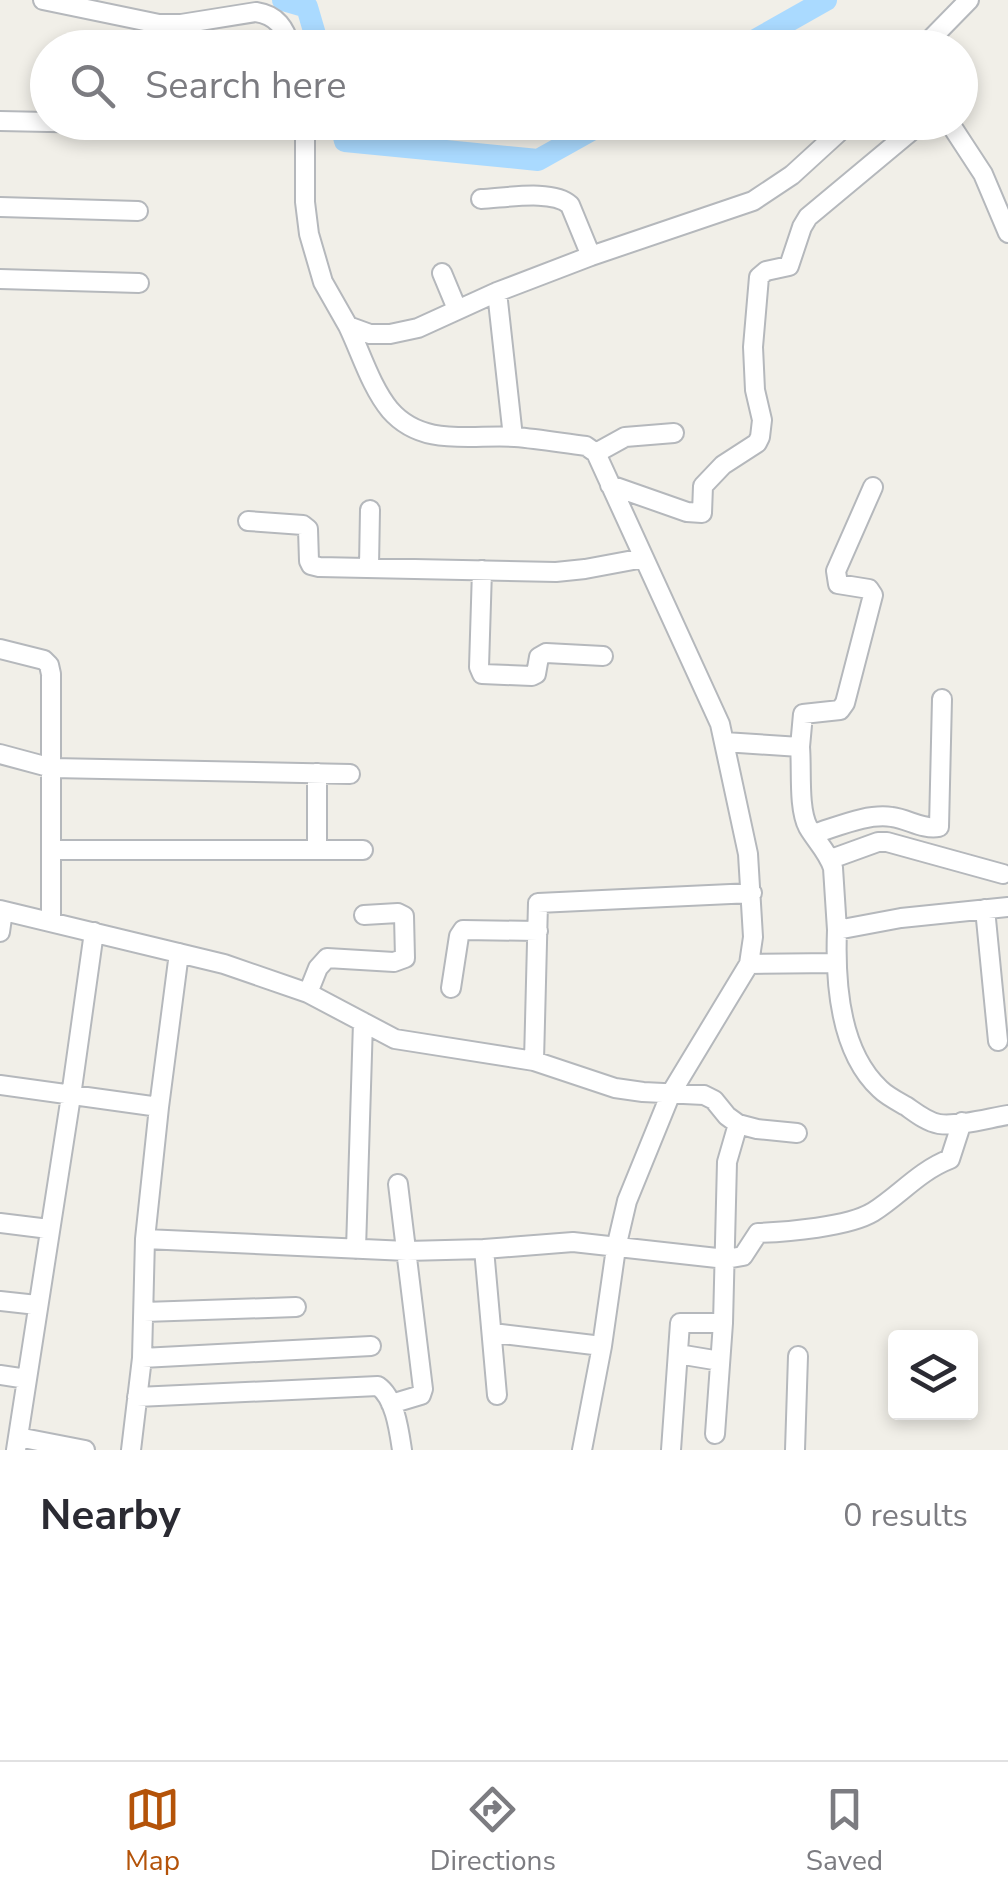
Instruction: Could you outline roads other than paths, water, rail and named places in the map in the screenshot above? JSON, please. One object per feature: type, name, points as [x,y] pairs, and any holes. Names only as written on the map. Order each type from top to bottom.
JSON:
[{"type":"street","points":[[43,0],[159,24],[265,13],[284,30]]},
{"type":"street","points":[[939,30],[968,0]]},
{"type":"street","points":[[0,121],[30,122]]},
{"type":"street","points":[[305,140],[305,202],[324,282],[389,409],[423,433],[513,437],[586,446],[596,452],[720,724],[748,854],[754,937],[749,964],[672,1093],[626,1201],[582,1450]]},
{"type":"street","points":[[348,326],[370,334],[418,328],[591,256],[753,200],[792,176],[831,140]]},
{"type":"street","points":[[610,485],[688,512],[702,513],[702,486],[760,438],[762,420],[755,390],[753,347],[759,277],[766,270],[789,266],[808,217],[900,140]]},
{"type":"street","points":[[960,140],[983,174],[1008,234]]},
{"type":"street","points":[[482,199],[551,196],[565,200],[591,256]]},
{"type":"street","points":[[0,207],[138,211]]},
{"type":"street","points":[[442,273],[457,309]]},
{"type":"street","points":[[0,279],[139,284]]},
{"type":"street","points":[[497,292],[513,437]]},
{"type":"street","points":[[596,452],[625,437],[674,433]]},
{"type":"street","points":[[872,487],[836,571],[838,584],[869,589],[873,594],[845,704],[840,710],[803,714],[800,747],[804,813],[830,859],[835,879],[840,1005],[866,1072],[880,1089],[940,1124],[1008,1114]]},
{"type":"street","points":[[368,566],[370,510]]},
{"type":"street","points":[[248,521],[304,525],[308,529],[311,565],[570,571],[644,558]]},
{"type":"street","points":[[482,570],[482,674],[532,676],[536,674],[540,655],[546,653],[603,656]]},
{"type":"street","points":[[0,649],[44,660],[51,674],[52,922]]},
{"type":"street","points":[[813,834],[883,817],[938,827],[942,699]]},
{"type":"street","points":[[724,742],[800,747]]},
{"type":"street","points":[[0,754],[52,768],[350,774]]},
{"type":"street","points":[[317,773],[317,849]]},
{"type":"street","points":[[830,859],[887,842],[1003,874]]},
{"type":"street","points":[[53,850],[364,850]]},
{"type":"street","points":[[534,1060],[538,903],[752,893]]},
{"type":"street","points":[[837,930],[900,918],[1008,907]]},
{"type":"street","points":[[986,909],[998,1041]]},
{"type":"street","points":[[0,932],[1,911],[224,964],[308,992],[395,1040],[534,1060],[614,1088],[709,1096],[738,1124],[797,1133]]},
{"type":"street","points":[[308,992],[327,958],[394,962],[405,958],[404,916],[364,916]]},
{"type":"street","points":[[450,988],[459,936],[464,930],[538,931]]},
{"type":"street","points":[[86,1450],[16,1444],[94,932]]},
{"type":"street","points":[[131,1450],[142,1358],[145,1239],[180,953]]},
{"type":"street","points":[[749,964],[836,963]]},
{"type":"street","points":[[356,1248],[363,1022]]},
{"type":"street","points":[[0,1086],[159,1107]]},
{"type":"street","points":[[145,1239],[408,1251],[573,1242],[726,1259],[743,1256],[758,1233],[812,1228],[863,1217],[878,1209],[932,1166],[950,1159],[962,1122]]},
{"type":"street","points":[[715,1434],[726,1259],[727,1162],[738,1124]]},
{"type":"street","points":[[391,1404],[416,1398],[423,1389],[398,1184]]},
{"type":"street","points":[[0,1223],[49,1229]]},
{"type":"street","points":[[484,1249],[497,1395]]},
{"type":"street","points":[[0,1301],[37,1305]]},
{"type":"street","points":[[144,1312],[296,1307]]},
{"type":"street","points":[[671,1450],[680,1322],[723,1323]]},
{"type":"street","points":[[493,1333],[602,1346]]},
{"type":"street","points":[[142,1358],[371,1346]]},
{"type":"street","points":[[678,1354],[720,1361]]},
{"type":"street","points":[[794,1450],[798,1356]]},
{"type":"street","points":[[0,1376],[27,1379]]},
{"type":"street","points":[[137,1397],[378,1386],[391,1404],[402,1450]]},
{"type":"waterway","points":[[283,0],[307,7],[314,30]]},
{"type":"waterway","points":[[773,30],[826,0]]},
{"type":"waterway","points":[[345,140],[538,160],[574,140]]}]
